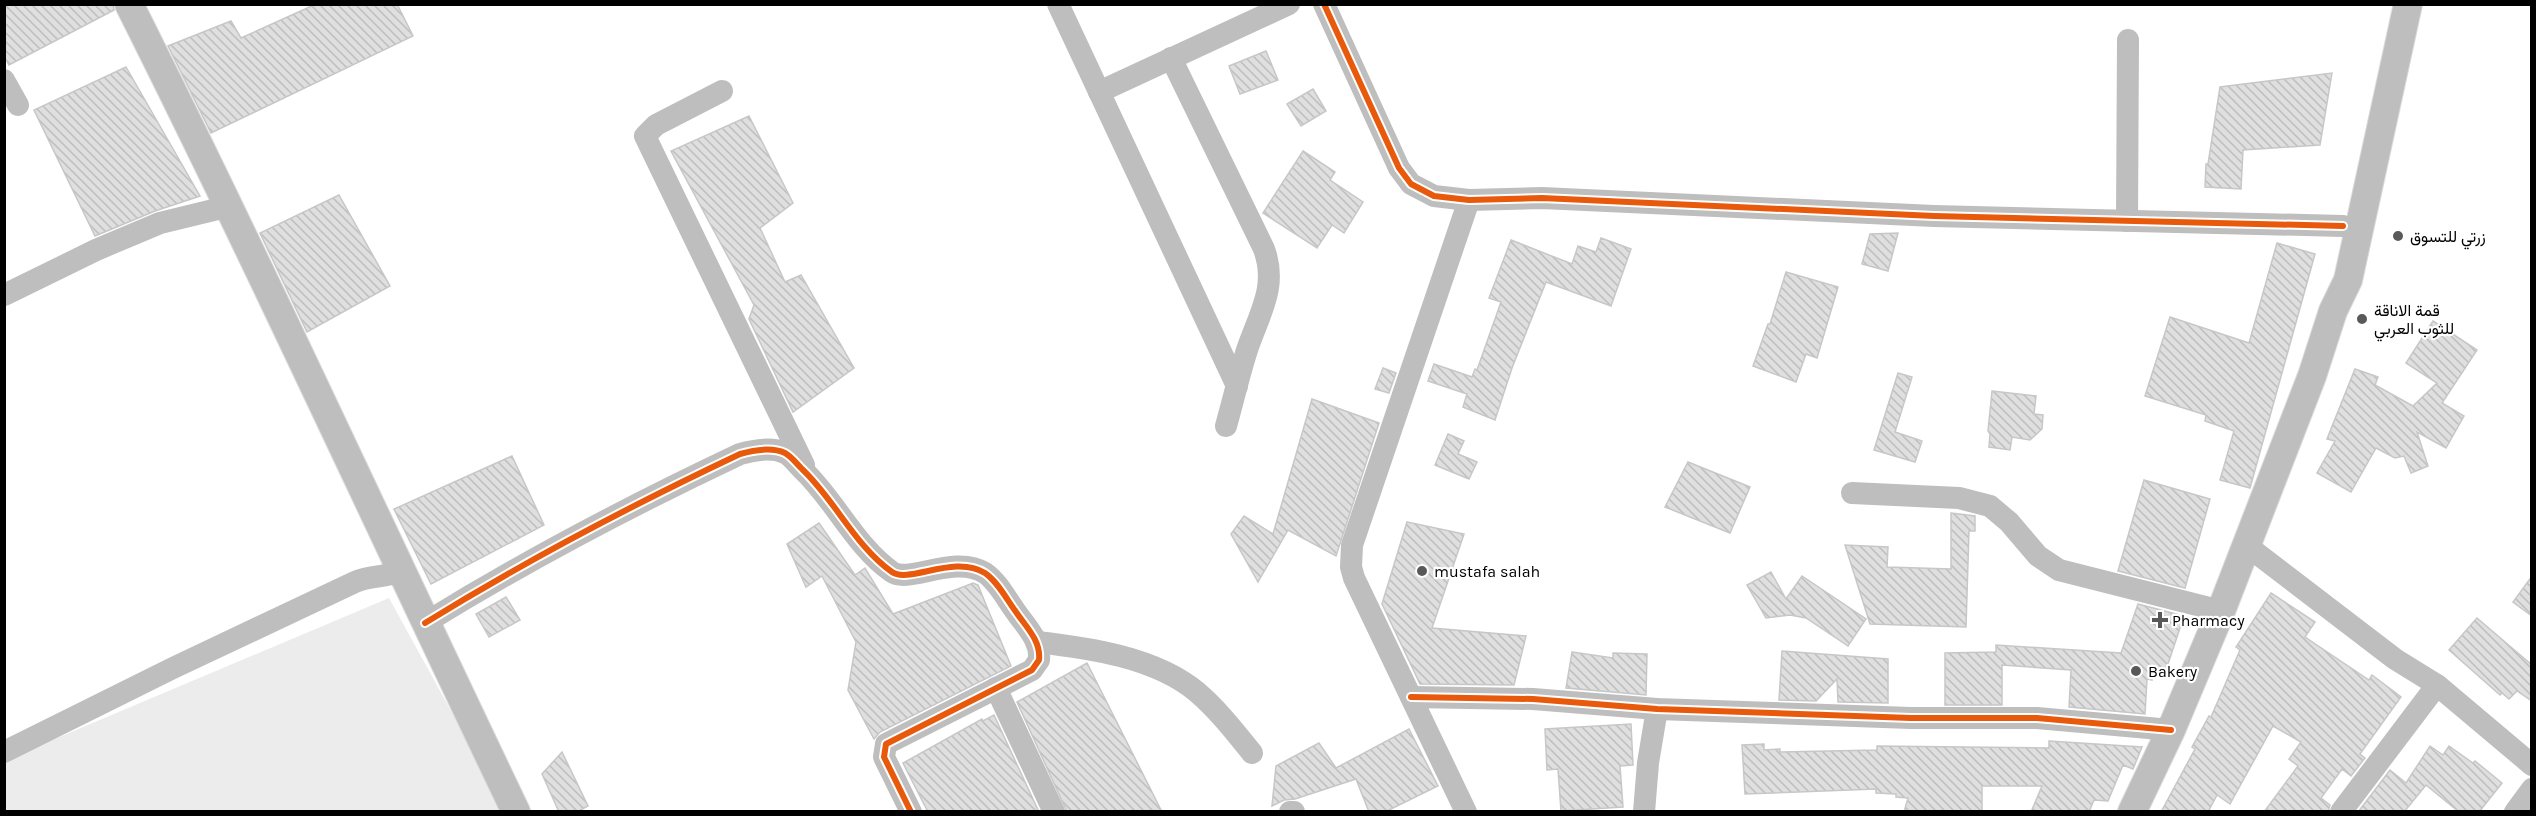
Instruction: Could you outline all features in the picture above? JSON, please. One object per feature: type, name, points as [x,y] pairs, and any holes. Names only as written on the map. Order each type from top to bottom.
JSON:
[{"type":"main road","points":[[129,4],[230,206],[400,571],[516,812]]},
{"type":"main road","points":[[2333,310],[2334,267],[2388,4]]},
{"type":"main road","points":[[2133,812],[2221,611],[2312,376],[2333,310],[2353,263],[2408,4]]},
{"type":"street","points":[[1058,4],[1237,386]]},
{"type":"street","points":[[1099,92],[1289,4]]},
{"type":"street","points":[[1324,4],[1399,168],[1411,184],[1434,196],[1469,200],[1542,198],[1934,216],[2343,226]]},
{"type":"street","points":[[2127,40],[2127,221]]},
{"type":"street","points":[[1171,58],[1270,265],[1269,290],[1246,351],[1226,426]]},
{"type":"street","points":[[4,80],[18,105]]},
{"type":"street","points":[[722,91],[656,125],[645,136],[810,477]]},
{"type":"street","points":[[1466,812],[1354,578],[1351,567],[1352,545],[1469,200]]},
{"type":"street","points":[[4,295],[96,250],[160,223],[230,206]]},
{"type":"street","points":[[425,623],[497,579],[652,495],[740,454],[754,450],[786,453],[810,477],[864,543],[894,574],[908,575],[938,567],[967,567],[984,573],[996,584],[1037,642],[1039,660],[1032,670],[886,744],[884,757],[911,812]]},
{"type":"street","points":[[1852,493],[1959,498],[1990,506],[2009,522],[2038,556],[2059,570],[2221,611]]},
{"type":"street","points":[[2246,545],[2395,659],[2436,685],[2532,765]]},
{"type":"street","points":[[4,753],[173,668],[355,582],[369,576],[387,577],[400,571]]},
{"type":"street","points":[[1037,642],[1098,650],[1171,675],[1195,691],[1215,709],[1252,753]]},
{"type":"street","points":[[2341,812],[2436,685]]},
{"type":"street","points":[[996,688],[1054,812]]},
{"type":"street","points":[[1411,697],[1533,699],[1657,709],[1911,718],[2037,718],[2170,730]]},
{"type":"street","points":[[1644,812],[1648,763],[1657,709]]},
{"type":"street","points":[[2515,812],[2532,789]]},
{"type":"shaded area","points":[[389,598],[506,811],[5,812],[5,760]]},
{"type":"building","points":[[4,4],[113,4],[114,10],[9,65],[4,56]]},
{"type":"building","points":[[316,4],[397,4],[413,36],[211,133],[168,46],[231,21],[241,38]]},
{"type":"building","points":[[1266,51],[1278,80],[1240,94],[1229,66]]},
{"type":"building","points":[[126,67],[200,196],[155,211],[95,236],[34,110]]},
{"type":"building","points":[[2332,73],[2320,145],[2243,150],[2241,189],[2205,187],[2206,164],[2208,164],[2220,87]]},
{"type":"building","points":[[1313,89],[1326,111],[1301,126],[1287,104]]},
{"type":"building","points":[[749,116],[793,203],[760,228],[785,282],[801,275],[854,368],[793,412],[749,319],[754,305],[671,151]]},
{"type":"building","points":[[1303,151],[1335,172],[1330,180],[1363,202],[1344,233],[1332,225],[1317,248],[1263,213]]},
{"type":"building","points":[[339,195],[390,286],[307,332],[260,233]]},
{"type":"building","points":[[1898,233],[1888,271],[1862,264],[1870,234]]},
{"type":"building","points":[[1601,238],[1631,249],[1611,306],[1546,282],[1512,368],[1495,420],[1463,407],[1467,394],[1428,381],[1434,364],[1472,377],[1475,369],[1477,370],[1501,302],[1489,298],[1511,240],[1572,264],[1578,246],[1596,252]]},
{"type":"building","points":[[2277,243],[2315,254],[2250,488],[2220,480],[2234,431],[2205,421],[2206,415],[2145,396],[2170,317],[2249,343]]},
{"type":"building","points":[[1786,272],[1838,287],[1817,358],[1806,354],[1796,382],[1753,366],[1768,324],[1770,324]]},
{"type":"building","points":[[2433,321],[2477,350],[2442,403],[2464,416],[2446,448],[2417,432],[2428,466],[2411,473],[2404,456],[2395,458],[2376,448],[2351,492],[2317,473],[2335,441],[2327,439],[2355,369],[2378,377],[2375,385],[2413,406],[2437,383],[2406,363]]},
{"type":"building","points":[[1383,368],[1396,373],[1389,393],[1375,389]]},
{"type":"building","points":[[1898,373],[1912,377],[1895,432],[1922,441],[1915,462],[1874,450]]},
{"type":"building","points":[[1992,391],[2036,396],[2034,414],[2043,415],[2042,429],[2030,440],[2012,437],[2010,450],[1989,447],[1990,434],[1988,431]]},
{"type":"building","points":[[1312,399],[1379,423],[1336,556],[1288,530],[1258,582],[1231,534],[1244,516],[1273,534]]},
{"type":"building","points":[[1448,434],[1464,441],[1458,454],[1477,462],[1469,479],[1435,465]]},
{"type":"building","points":[[512,456],[544,525],[431,584],[394,509]]},
{"type":"building","points":[[1688,462],[1750,487],[1730,533],[1665,507]]},
{"type":"building","points":[[2144,480],[2210,499],[2185,588],[2118,571]]},
{"type":"building","points":[[1951,513],[1975,516],[1975,531],[1969,531],[1966,627],[1870,624],[1845,545],[1888,547],[1887,567],[1951,569]]},
{"type":"building","points":[[1407,522],[1464,534],[1432,628],[1526,636],[1514,685],[1420,684],[1382,604]]},
{"type":"building","points":[[819,523],[855,575],[865,568],[893,614],[973,583],[978,585],[1011,666],[880,732],[874,739],[848,690],[856,642],[822,576],[806,587],[787,544]]},
{"type":"building","points":[[1771,572],[1786,599],[1802,576],[1866,619],[1848,646],[1806,618],[1790,615],[1766,618],[1747,585]]},
{"type":"building","points":[[2532,576],[2532,616],[2513,602]]},
{"type":"building","points":[[2271,593],[2315,622],[2305,637],[2369,680],[2372,675],[2401,697],[2360,754],[2365,758],[2351,776],[2342,769],[2321,798],[2330,805],[2328,812],[2264,812],[2298,766],[2289,759],[2301,742],[2273,726],[2230,804],[2217,795],[2208,812],[2161,812],[2195,749],[2192,747],[2209,716],[2211,717],[2240,650],[2236,647]]},
{"type":"building","points":[[506,597],[520,620],[489,637],[476,614]]},
{"type":"building","points":[[2138,604],[2184,616],[2165,673],[2153,672],[2152,680],[2147,679],[2145,714],[2069,707],[2071,670],[2002,665],[2002,705],[1945,705],[1945,653],[1996,652],[1996,645],[2121,653]]},
{"type":"building","points":[[2477,618],[2532,665],[2532,701],[2517,691],[2509,699],[2502,693],[2500,695],[2449,650]]},
{"type":"building","points":[[1782,651],[1888,659],[1888,703],[1838,702],[1837,679],[1816,701],[1779,700]]},
{"type":"building","points":[[1572,652],[1613,658],[1613,653],[1647,654],[1646,695],[1566,688]]},
{"type":"building","points":[[1087,663],[1162,812],[1067,812],[1017,702]]},
{"type":"building","points":[[994,715],[1039,812],[928,812],[903,763],[982,719],[983,721]]},
{"type":"building","points":[[1631,724],[1633,765],[1620,766],[1623,807],[1561,811],[1558,769],[1547,770],[1545,729]]},
{"type":"building","points":[[1409,729],[1438,786],[1385,812],[1369,812],[1356,779],[1295,799],[1284,800],[1272,806],[1276,766],[1319,743],[1336,768]]},
{"type":"building","points":[[2049,741],[2142,747],[2133,769],[2123,765],[2108,801],[2094,800],[2089,812],[2031,812],[2042,786],[1982,786],[1982,812],[1904,812],[1908,798],[1896,797],[1896,794],[1876,793],[1876,789],[1745,794],[1742,745],[1764,744],[1764,750],[1780,749],[1780,752],[1877,750],[1877,746],[2049,748]]},
{"type":"building","points":[[2430,746],[2443,755],[2449,746],[2473,763],[2475,761],[2502,783],[2479,812],[2459,812],[2426,785],[2404,812],[2358,812],[2390,770],[2406,783]]},
{"type":"building","points":[[562,752],[588,806],[577,812],[559,812],[542,774]]},
{"type":"cycle path","points":[[1324,4],[1399,168],[1411,184],[1434,196],[1469,200],[1542,198],[1934,216],[2343,226]]},
{"type":"cycle path","points":[[425,623],[580,534],[740,454],[763,450],[785,453],[814,481],[867,549],[892,572],[909,575],[946,567],[960,567],[973,568],[985,573],[1002,591],[1038,647],[1039,660],[1032,670],[886,744],[884,757],[911,812]]},
{"type":"cycle path","points":[[1411,697],[1533,699],[1657,709],[1911,718],[2037,718],[2171,730]]},
{"type":"place","name":"زرتي للتسوق","points":[[2398,236]]},
{"type":"place","name":"قمة الاناقة للثوب العربي","points":[[2362,319]]},
{"type":"place","name":"mustafa salah","points":[[1422,571]]},
{"type":"place","name":"Pharmacy","points":[[2160,620]]},
{"type":"place","name":"Bakery","points":[[2136,671]]}]
